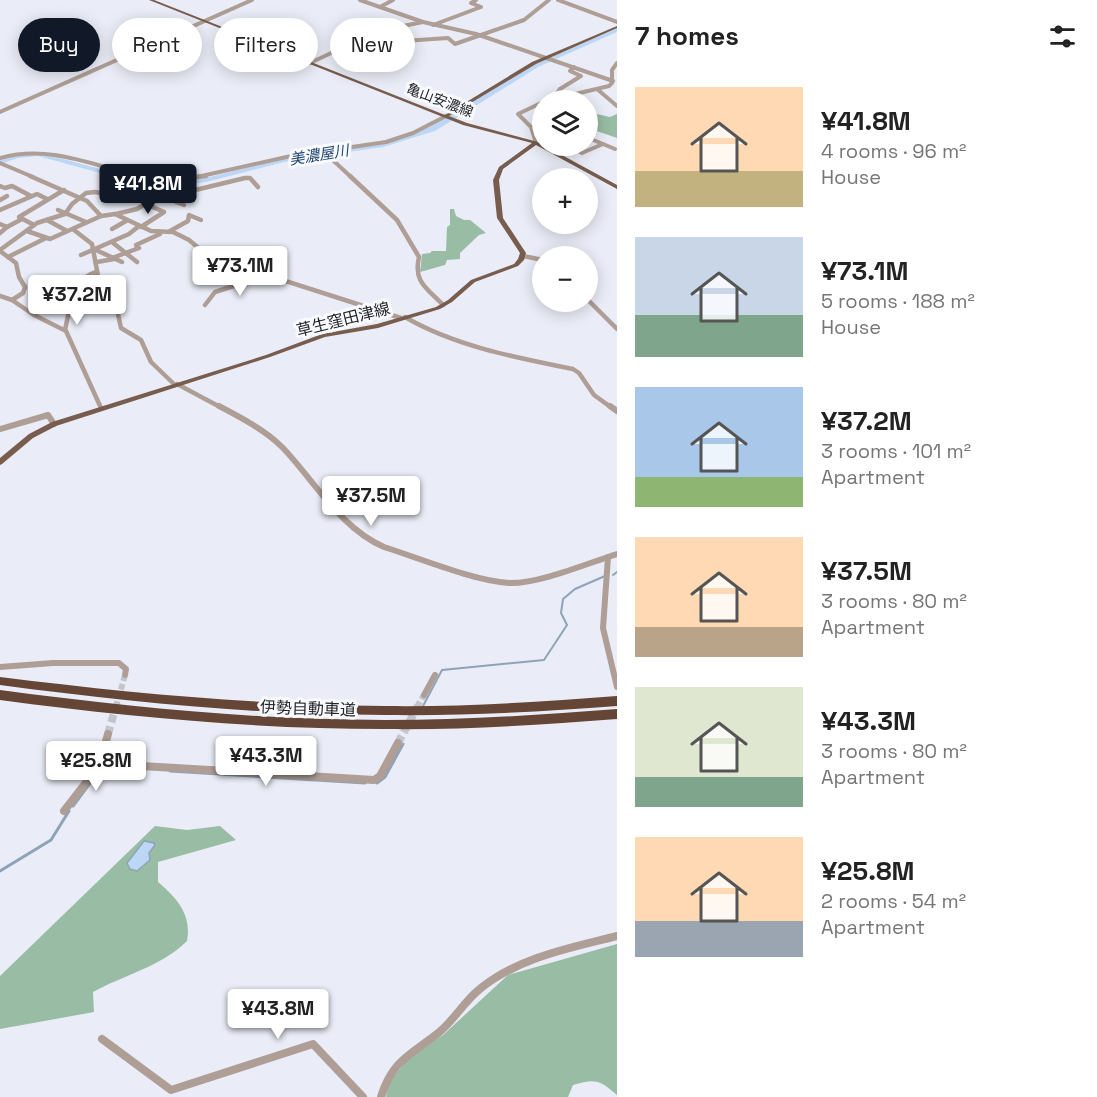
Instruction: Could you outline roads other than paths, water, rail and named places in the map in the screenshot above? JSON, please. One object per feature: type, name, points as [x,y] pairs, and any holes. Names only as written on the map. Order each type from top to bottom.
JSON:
[{"type":"highway","name":"伊勢自動車道","points":[[0,681],[173,702],[318,710],[480,709],[615,701]]},
{"type":"highway","name":"伊勢自動車道","points":[[0,695],[112,710],[233,720],[406,726],[554,720],[617,714]]},
{"type":"highway","points":[[554,720],[584,723],[617,720]]},
{"type":"main road","name":"亀山安濃線","points":[[151,0],[214,25]]},
{"type":"main road","points":[[447,117],[544,58],[617,27]]},
{"type":"main road","name":"亀山安濃線","points":[[318,66],[455,120],[532,142]]},
{"type":"main road","points":[[523,256],[521,248],[500,218],[496,180],[501,168],[532,146]]},
{"type":"main road","name":"亀山安濃線","points":[[562,156],[617,187]]},
{"type":"main road","name":"草生窪田津線","points":[[0,462],[31,436],[54,424],[268,356],[324,335],[378,326],[443,305],[468,284],[510,268],[523,256]]},
{"type":"street","points":[[0,112],[252,0]]},
{"type":"street","points":[[360,0],[433,25],[478,35],[613,81]]},
{"type":"street","points":[[380,7],[393,0]]},
{"type":"street","points":[[433,25],[481,7],[471,3],[476,0]]},
{"type":"street","points":[[415,41],[426,42],[448,38],[455,44],[524,20],[549,0]]},
{"type":"street","points":[[558,0],[617,22]]},
{"type":"street","points":[[415,24],[423,22]]},
{"type":"street","points":[[593,90],[609,86],[613,81],[612,70],[617,63]]},
{"type":"street","points":[[559,90],[581,76],[570,71],[574,67]]},
{"type":"street","points":[[597,89],[617,106]]},
{"type":"street","points":[[532,107],[518,114],[532,130]]},
{"type":"street","points":[[0,158],[16,153],[42,152],[136,177],[174,180],[205,176],[270,160],[390,141],[413,134],[447,117]]},
{"type":"street","points":[[598,142],[615,149]]},
{"type":"street","points":[[598,146],[603,144]]},
{"type":"street","points":[[325,153],[397,220],[419,257],[416,270],[418,278],[443,305]]},
{"type":"street","points":[[1,164],[89,202],[101,216]]},
{"type":"street","points":[[12,300],[23,293],[26,287],[19,278],[16,262],[0,250],[34,225],[65,214],[79,197],[93,192],[124,197],[145,187],[178,194],[245,177],[250,178],[258,187]]},
{"type":"street","points":[[0,186],[5,188],[12,186],[31,196]]},
{"type":"street","points":[[34,225],[19,217],[64,190]]},
{"type":"street","points":[[166,198],[173,193]]},
{"type":"street","points":[[0,210],[37,194],[47,199]]},
{"type":"street","points":[[0,200],[7,196]]},
{"type":"street","points":[[27,231],[50,239],[90,223],[101,216],[137,209],[156,198],[166,198],[184,205]]},
{"type":"street","points":[[81,255],[112,242],[164,212],[146,204]]},
{"type":"street","points":[[32,209],[39,212]]},
{"type":"street","points":[[58,210],[90,223]]},
{"type":"street","points":[[115,214],[151,231],[170,231],[189,240],[208,256],[403,318],[503,355],[575,370],[594,395],[617,411]]},
{"type":"street","points":[[170,231],[188,221],[189,215],[201,220]]},
{"type":"street","points":[[0,233],[22,219]]},
{"type":"street","points":[[47,220],[91,241],[95,250],[97,272],[115,300],[121,328],[141,340],[151,362],[176,385],[238,416],[280,446],[351,526],[370,541],[384,548],[489,580],[511,583],[537,579],[617,554]]},
{"type":"street","points":[[112,229],[126,221]]},
{"type":"street","points":[[0,224],[7,227]]},
{"type":"street","points":[[97,262],[113,258],[161,234],[189,240]]},
{"type":"street","points":[[8,257],[46,238]]},
{"type":"street","points":[[112,242],[137,262]]},
{"type":"street","points":[[95,250],[122,262]]},
{"type":"street","points":[[523,256],[532,258]]},
{"type":"street","points":[[205,305],[214,291],[241,284],[257,271]]},
{"type":"street","points":[[65,330],[69,308],[81,280],[97,272]]},
{"type":"street","points":[[0,296],[12,300],[34,315],[65,330],[72,338],[101,408]]},
{"type":"street","points":[[598,311],[617,328]]},
{"type":"street","points":[[0,429],[48,416],[54,424]]},
{"type":"street","points":[[608,557],[603,628],[617,687]]},
{"type":"street","points":[[0,667],[53,663],[119,663],[126,669],[125,675]]},
{"type":"street","points":[[424,695],[435,675]]},
{"type":"street","points":[[64,812],[96,771],[108,734]]},
{"type":"street","points":[[101,759],[153,767],[374,780],[380,777],[398,743]]},
{"type":"street","points":[[381,1097],[384,1082],[392,1068],[438,1033],[481,988],[512,966],[617,936]]},
{"type":"street","points":[[102,1039],[171,1090],[313,1044],[363,1097]]},
{"type":"water","points":[[144,841],[155,845],[149,853],[150,860],[137,871],[130,869],[127,863]]},
{"type":"waterway","name":"美濃屋川","points":[[0,162],[17,156],[38,154],[133,180],[179,183],[206,180],[292,158],[383,145],[432,129],[536,66],[617,30]]},
{"type":"waterway","points":[[613,575],[617,572]]},
{"type":"waterway","points":[[423,706],[442,670],[544,660],[567,625],[561,613],[563,599],[575,589],[605,576]]},
{"type":"waterway","points":[[377,783],[385,777],[403,744]]},
{"type":"waterway","points":[[73,806],[105,763]]},
{"type":"waterway","points":[[170,771],[365,783]]},
{"type":"waterway","points":[[0,871],[51,840],[69,811]]},
{"type":"tunnel","points":[[116,707],[125,675]]},
{"type":"tunnel","points":[[417,707],[424,695]]},
{"type":"tunnel","points":[[108,734],[116,706]]},
{"type":"tunnel","points":[[398,743],[418,706]]}]
